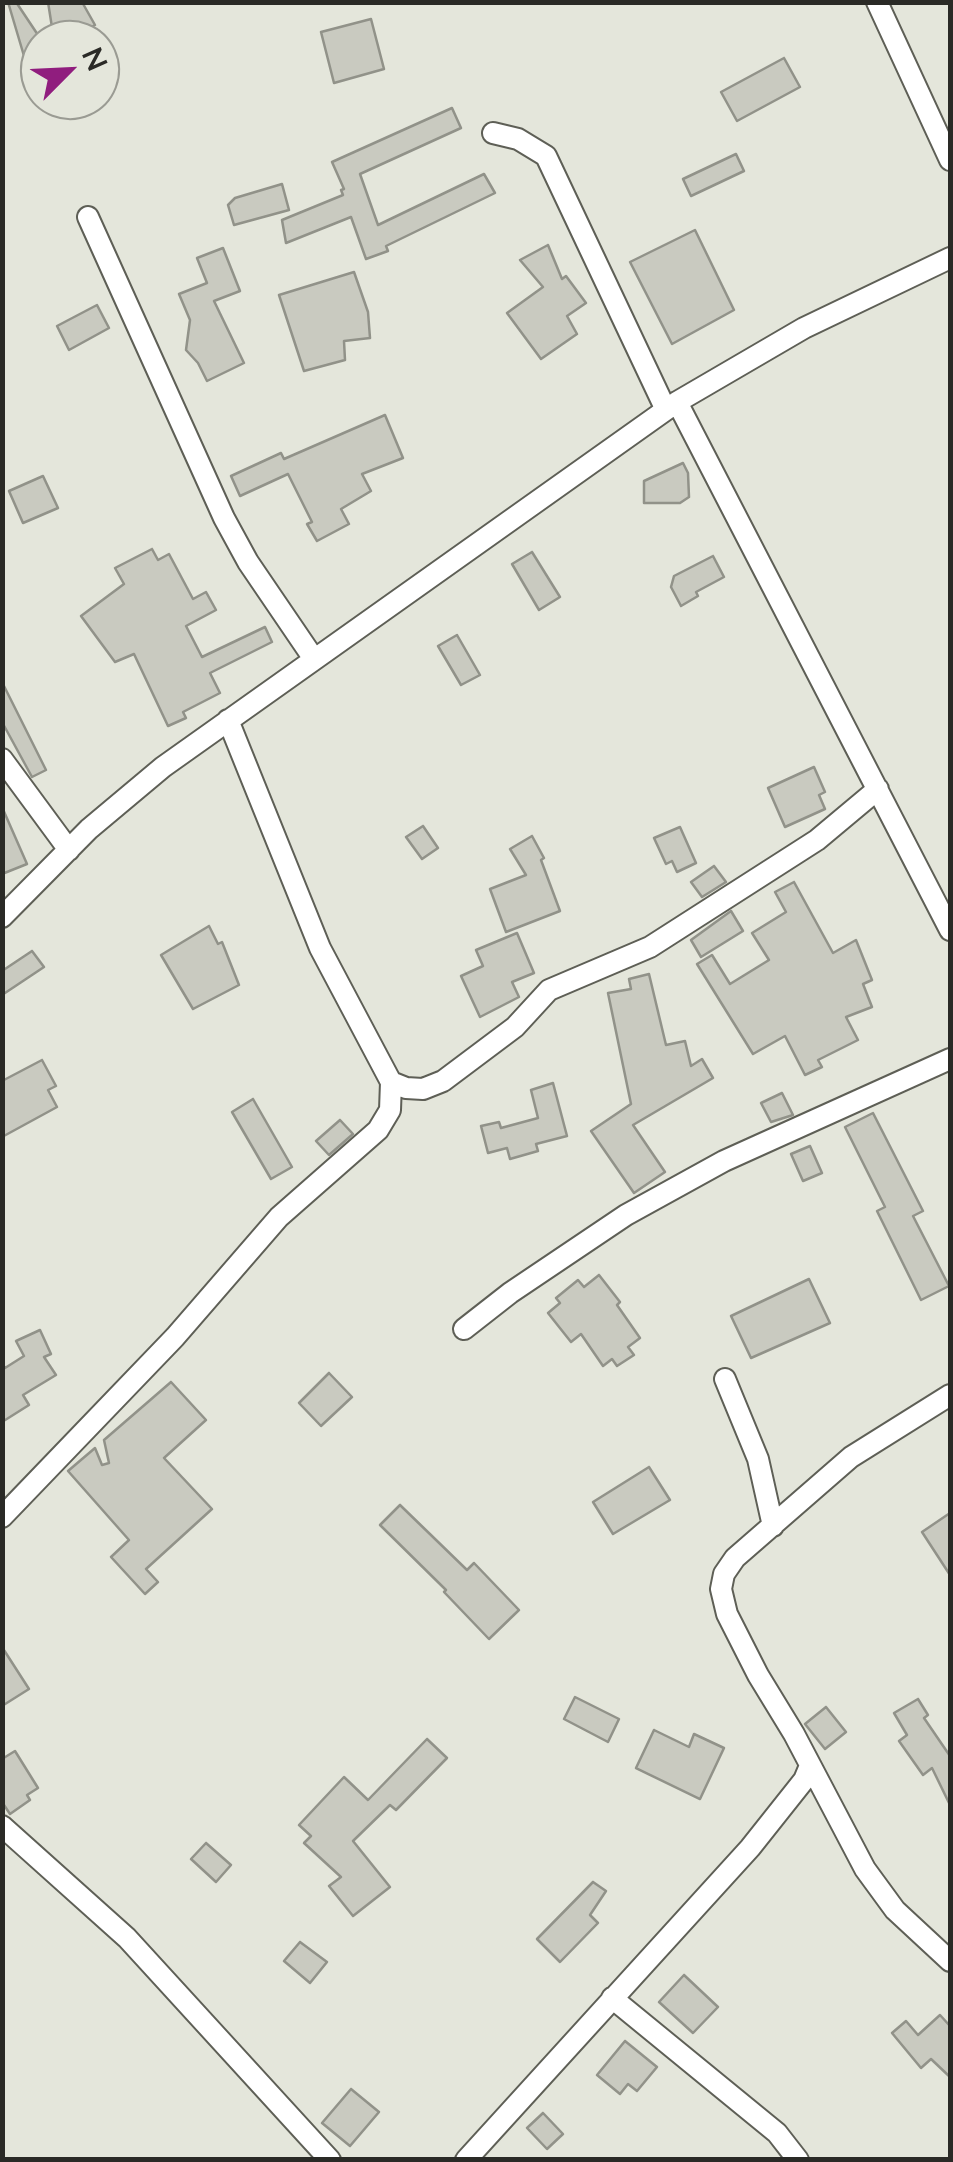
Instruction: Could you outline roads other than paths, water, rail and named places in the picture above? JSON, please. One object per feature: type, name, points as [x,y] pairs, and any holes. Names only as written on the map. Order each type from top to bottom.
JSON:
[{"type":"street","points":[[876,2],[950,160]]},
{"type":"street","points":[[493,133],[518,139],[546,156],[671,406],[950,930]]},
{"type":"street","points":[[88,217],[224,518],[248,562],[314,659]]},
{"type":"street","points":[[2,917],[69,850],[163,766],[671,406],[804,328],[950,258]]},
{"type":"street","points":[[2,1517],[175,1337],[279,1217],[378,1130],[390,1110],[391,1082],[320,948],[228,720]]},
{"type":"street","points":[[2,758],[69,850]]},
{"type":"street","points":[[391,1082],[423,1089],[443,1081],[503,1038],[549,990],[650,946],[817,840],[878,789]]},
{"type":"street","points":[[464,1329],[626,1215],[724,1161],[950,1059]]},
{"type":"street","points":[[725,1380],[758,1459],[773,1526]]},
{"type":"street","points":[[950,1395],[852,1457],[736,1558],[724,1574],[721,1588],[727,1614],[875,1883],[895,1910],[950,1961]]},
{"type":"street","points":[[466,2160],[750,1848],[804,1780],[809,1768]]},
{"type":"street","points":[[2,1826],[127,1938],[330,2160]]},
{"type":"street","points":[[612,1998],[776,2133],[798,2160]]}]
